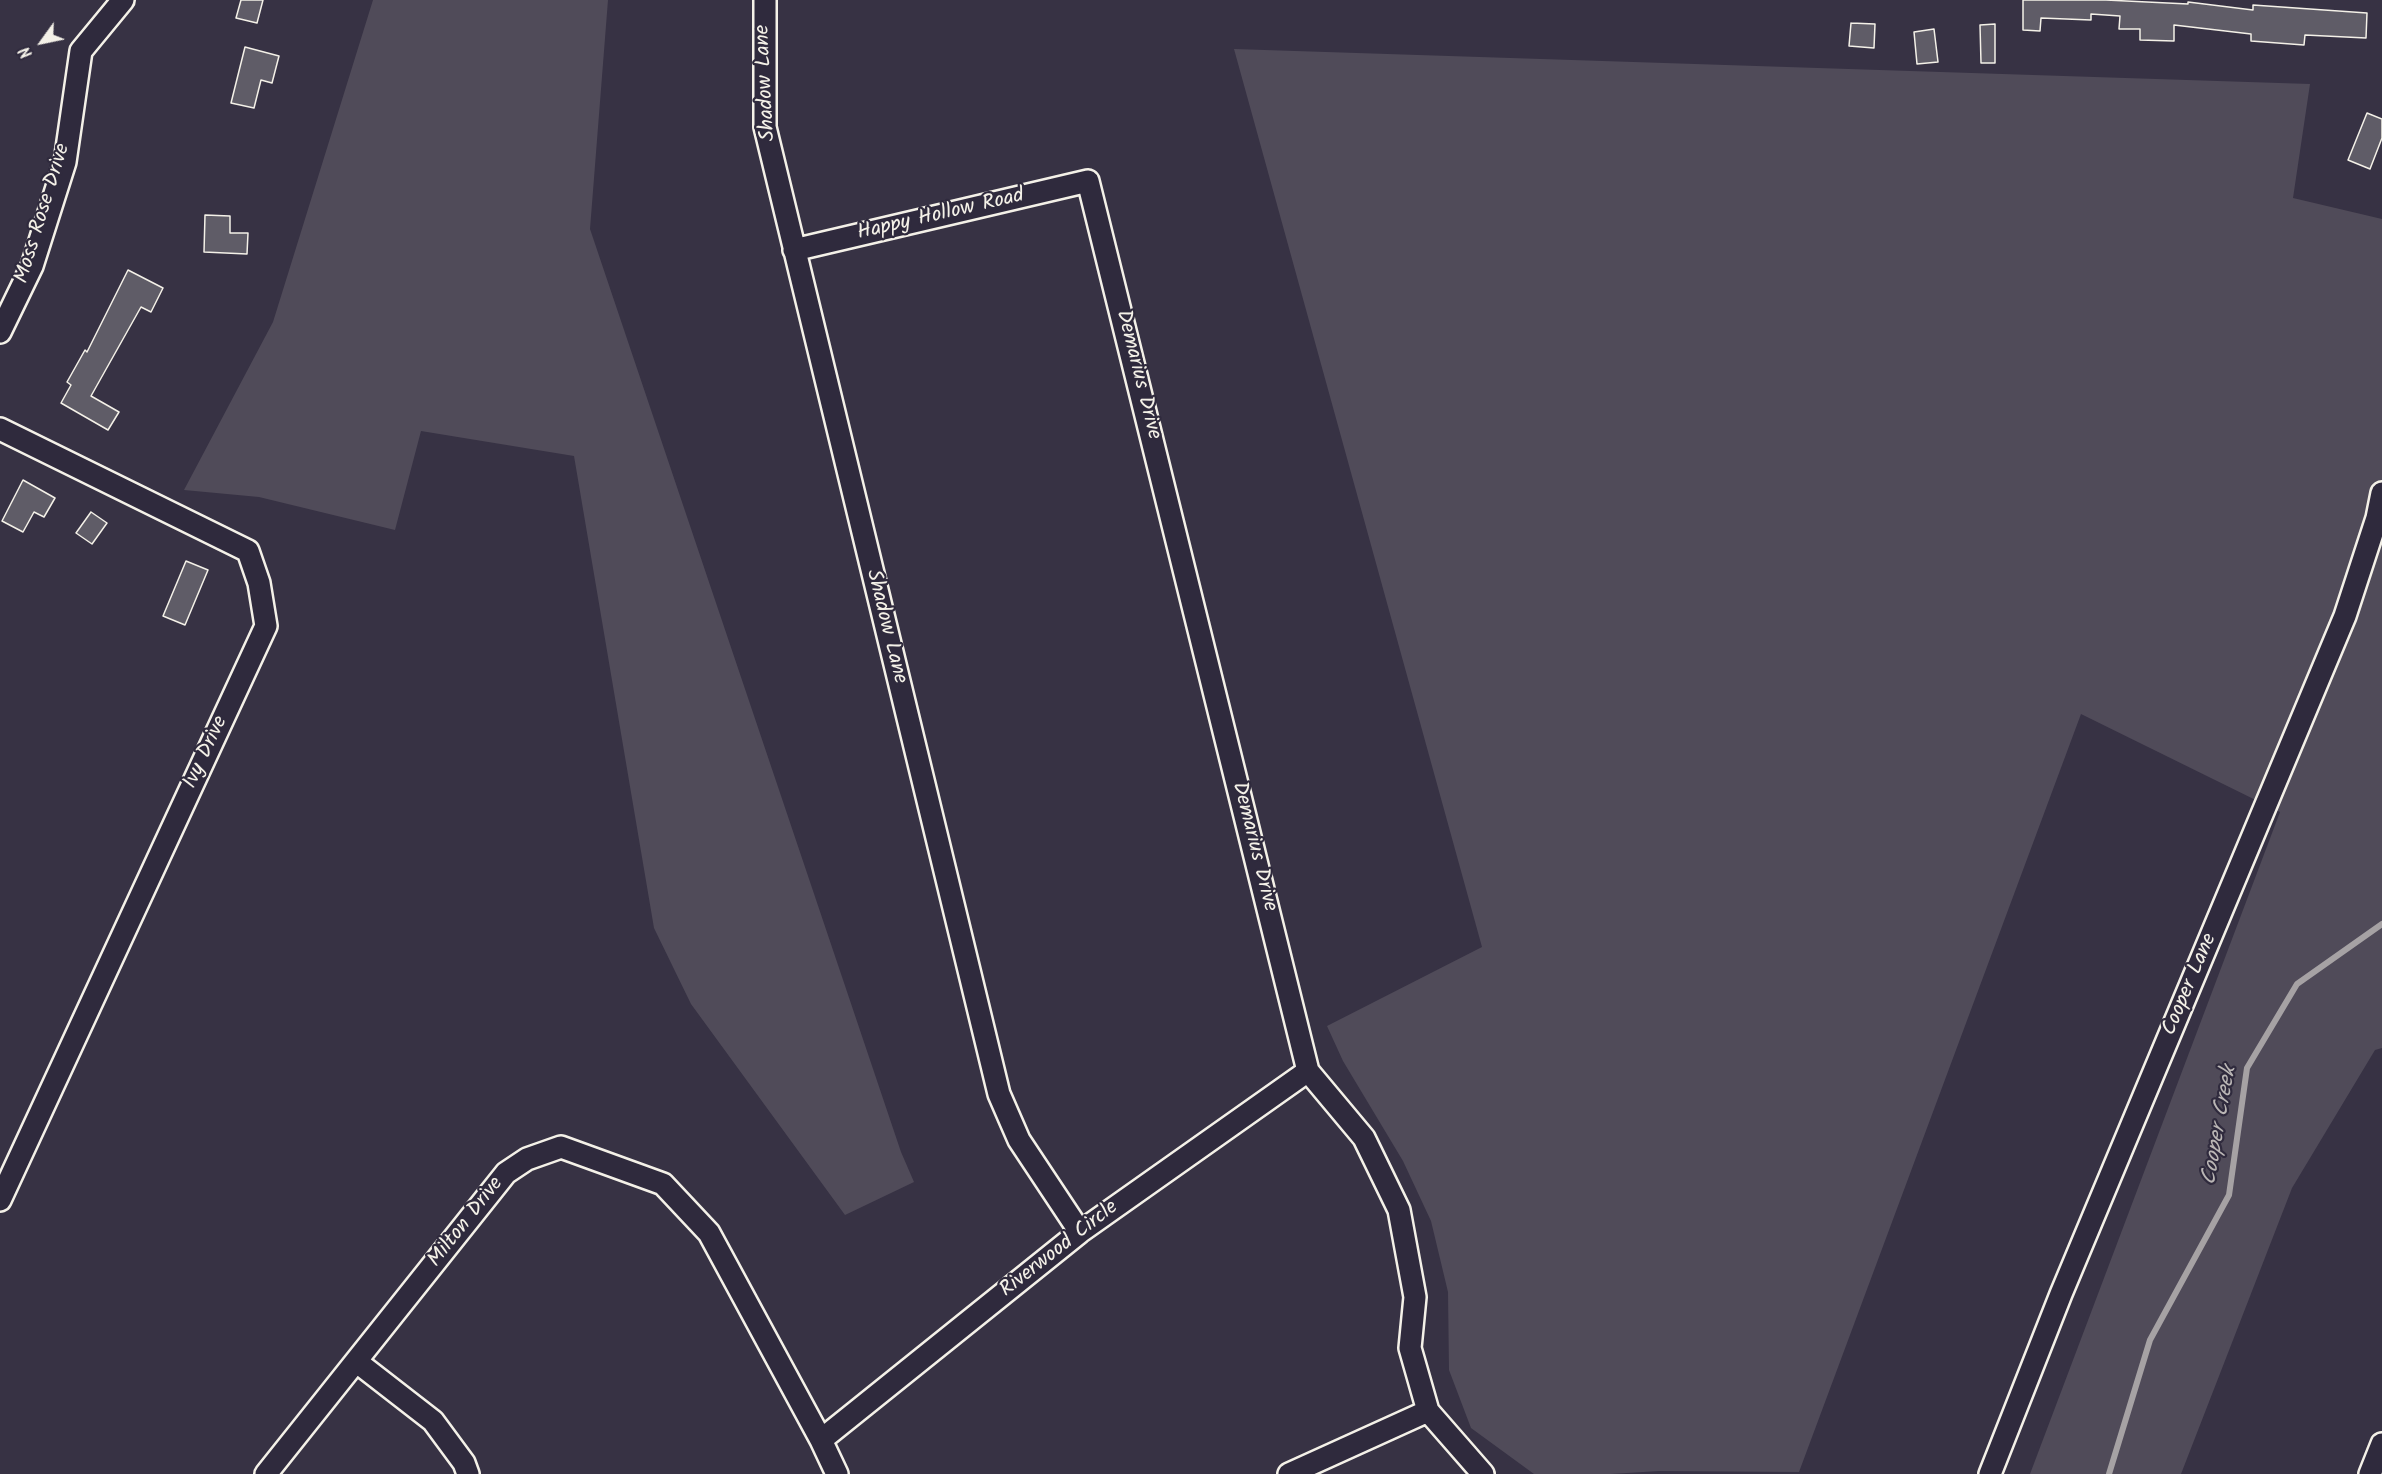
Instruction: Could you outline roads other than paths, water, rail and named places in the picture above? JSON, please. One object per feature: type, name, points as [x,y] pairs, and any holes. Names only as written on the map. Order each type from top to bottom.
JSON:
[{"type":"street","name":"Moss Rose Drive","points":[[0,332],[32,266],[65,162],[81,51],[123,0]]},
{"type":"street","name":"Shadow Lane","points":[[765,0],[765,127],[999,1094],[1019,1140],[1080,1232]]},
{"type":"street","name":"Happy Hollow Road","points":[[794,250],[1088,181]]},
{"type":"street","name":"Demarius Drive","points":[[1088,181],[1308,1071],[1364,1138],[1400,1210],[1415,1297],[1410,1348],[1428,1412],[1483,1474]]},
{"type":"street","name":"Ivy Drive","points":[[0,429],[248,551],[259,583],[266,626],[0,1200]]},
{"type":"street","name":"Cooper Lane","points":[[1990,1474],[2061,1294],[2345,616],[2377,518],[2382,493]]},
{"type":"street","name":"Riverwood Circle","points":[[821,1440],[1080,1232],[1308,1071]]},
{"type":"street","name":"Milton Drive","points":[[266,1474],[506,1173],[527,1159],[561,1147],[663,1184],[709,1233],[821,1440],[837,1474]]},
{"type":"street","points":[[357,1362],[433,1420],[464,1463],[468,1474]]},
{"type":"street","points":[[1289,1474],[1428,1412]]},
{"type":"street","points":[[2370,1474],[2382,1444]]},
{"type":"waterway","name":"Cooper Creek","points":[[2109,1474],[2150,1340],[2229,1195],[2247,1068],[2297,984],[2382,924]]}]
